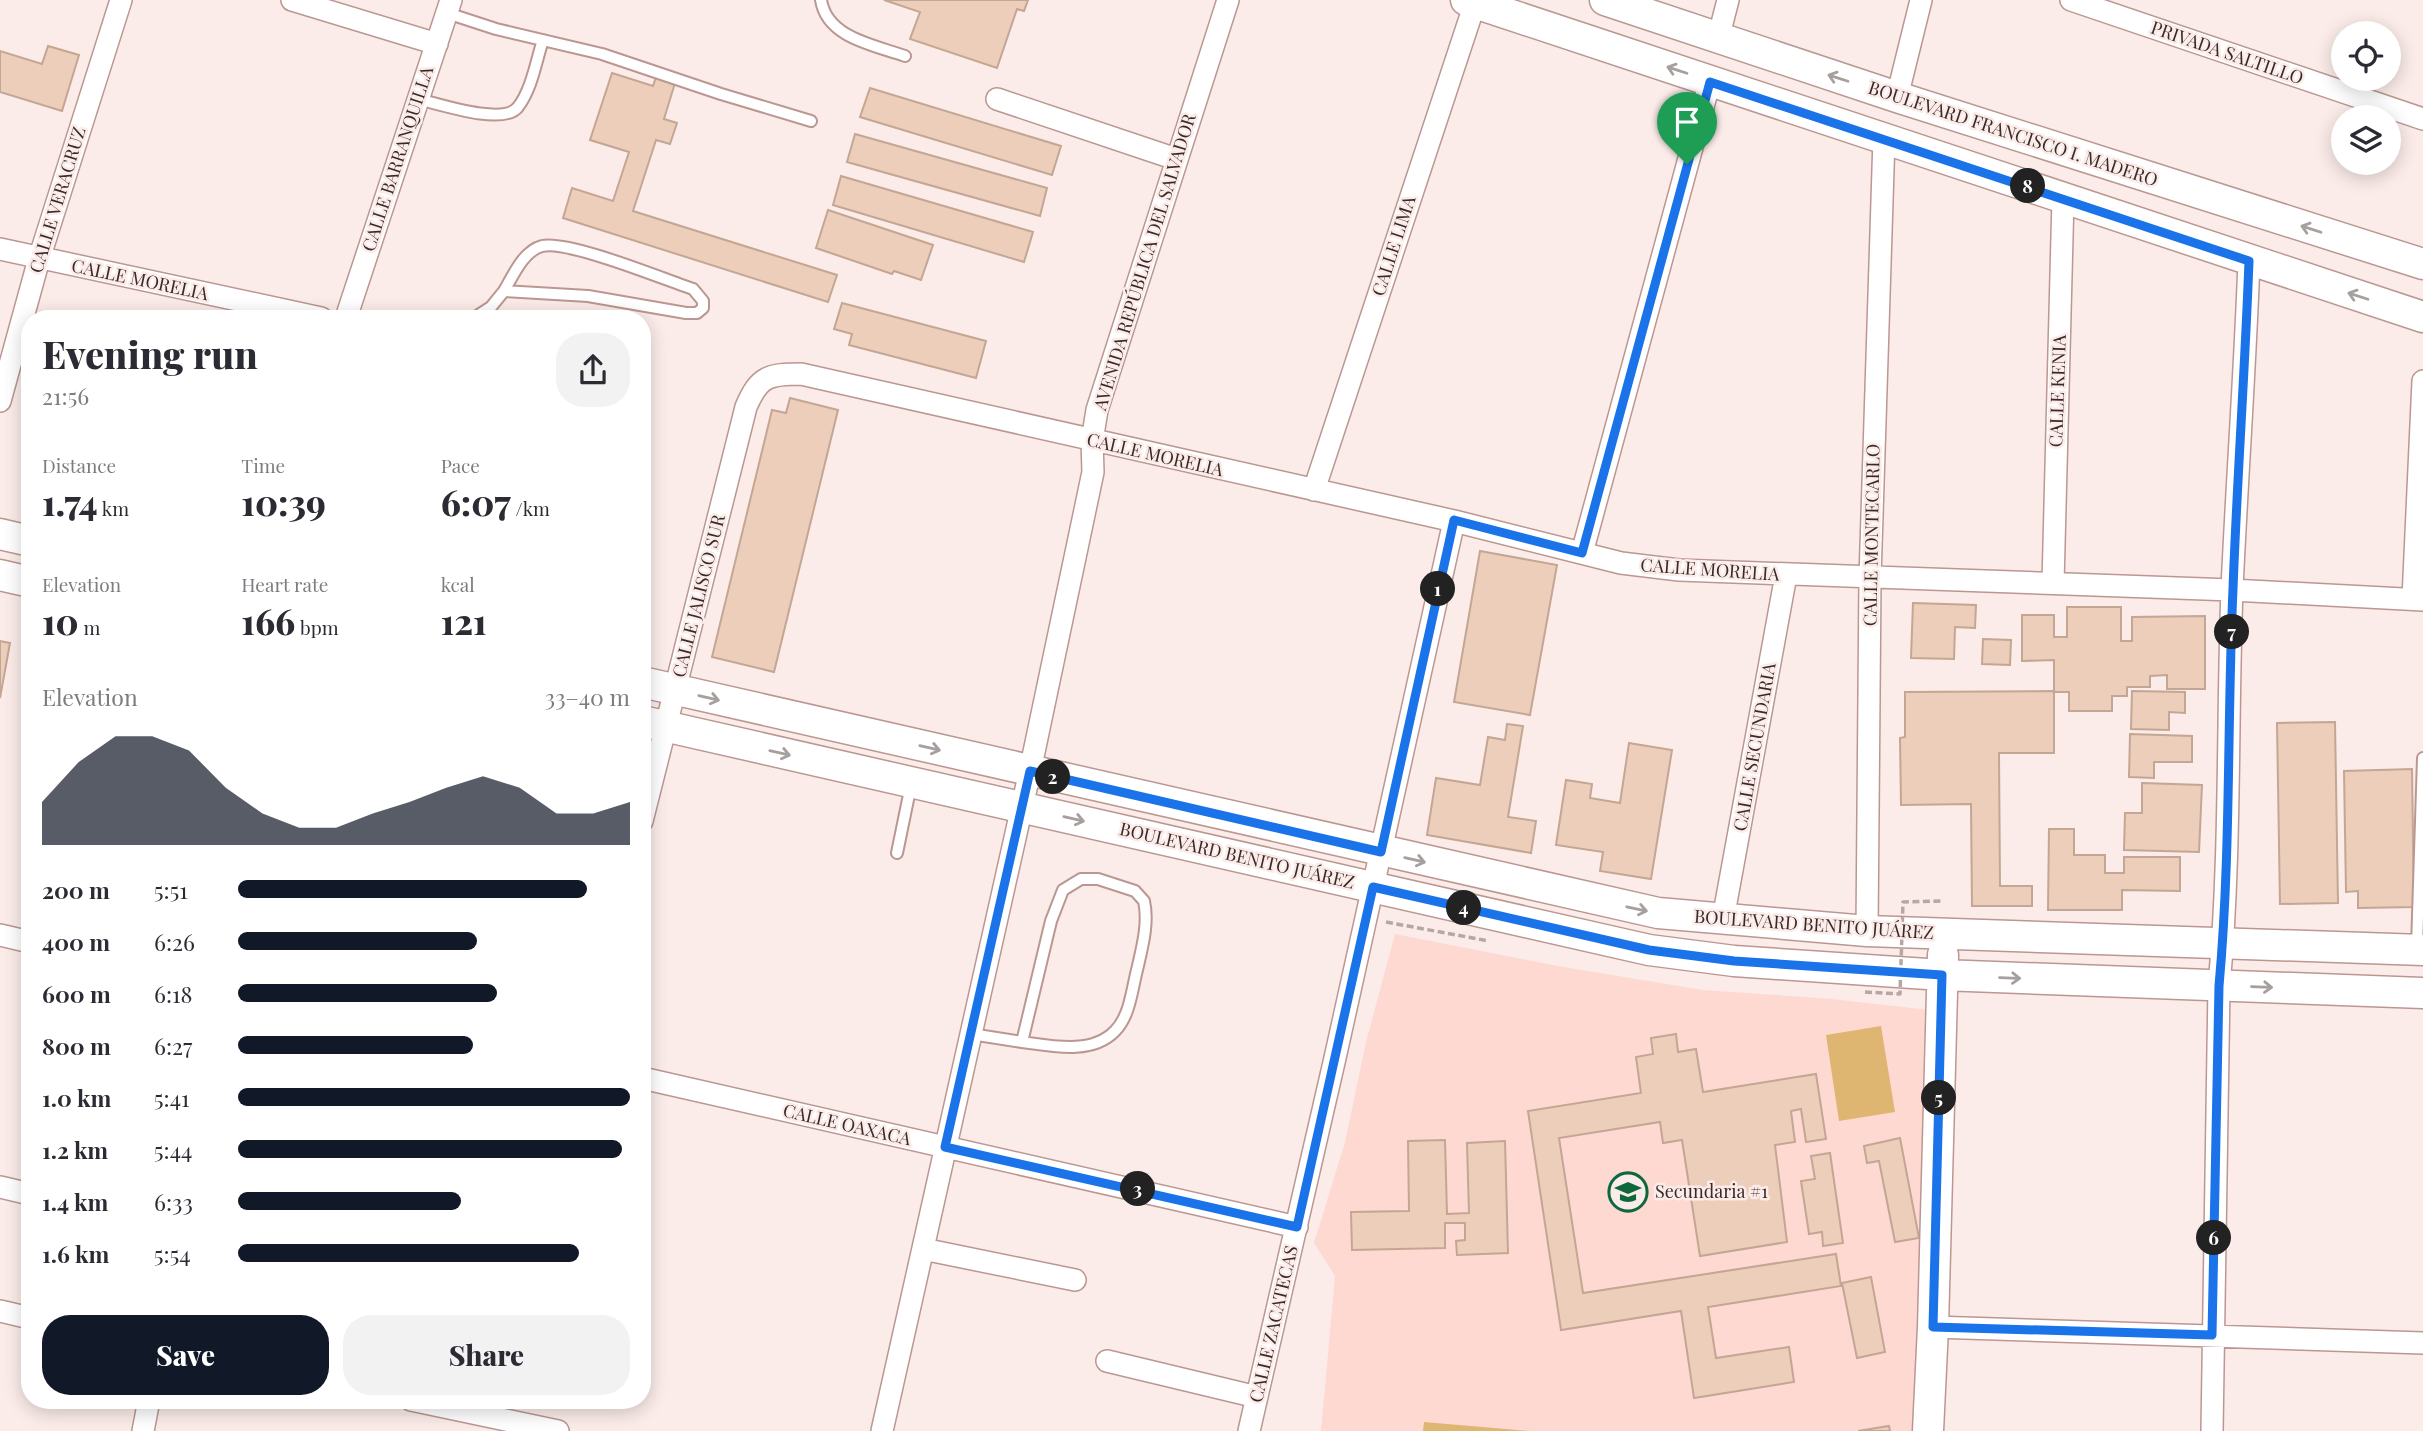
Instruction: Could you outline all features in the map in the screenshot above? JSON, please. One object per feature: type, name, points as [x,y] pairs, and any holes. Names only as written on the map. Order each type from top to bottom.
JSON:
[{"type":"main road","name":"BOULEVARD FRANCISCO I. MADERO","points":[[1605,0],[1897,97],[2423,264]]},
{"type":"main road","points":[[1470,1],[2423,317]]},
{"type":"main road","points":[[0,534],[21,539]]},
{"type":"main road","points":[[0,575],[21,580]]},
{"type":"main road","name":"BOULEVARD BENITO JUÁREZ","points":[[651,684],[1658,914],[1867,931],[2420,950]]},
{"type":"main road","name":"BOULEVARD BENITO JUÁREZ","points":[[654,724],[1649,950],[1734,961],[1942,975],[2423,993]]},
{"type":"main road","points":[[1928,1431],[1944,934]]},
{"type":"street","name":"CALLE VERACRUZ","points":[[25,310],[121,0]]},
{"type":"street","points":[[292,0],[437,44]]},
{"type":"street","name":"AVENIDA REPÚBLICA DEL SALVADOR","points":[[882,1431],[1030,771],[1093,472],[1092,441],[1097,410],[1227,0]]},
{"type":"street","points":[[1718,39],[1728,0]]},
{"type":"street","points":[[1897,97],[1921,0]]},
{"type":"street","name":"PRIVADA SALTILLO","points":[[2071,0],[2423,119]]},
{"type":"street","name":"CALLE LIMA","points":[[1314,490],[1470,1]]},
{"type":"street","name":"CALLE BARRANQUILLA","points":[[349,310],[449,6]]},
{"type":"street","points":[[1582,553],[1710,82]]},
{"type":"street","points":[[998,99],[1176,159]]},
{"type":"street","name":"CALLE MONTECARLO","points":[[1867,931],[1870,578],[1884,138]]},
{"type":"street","name":"CALLE KENIA","points":[[2053,583],[2063,198]]},
{"type":"street","name":"CALLE MORELIA","points":[[0,249],[283,310]]},
{"type":"street","points":[[2212,1431],[2219,986],[2230,750],[2232,590],[2249,261]]},
{"type":"street","name":"CALLE VERACRUZ","points":[[0,401],[21,325]]},
{"type":"street","name":"CALLE MORELIA","points":[[766,378],[779,374],[801,374],[1454,520],[1621,563],[1679,570],[2232,590],[2418,600]]},
{"type":"street","name":"CALLE JALISCO SUR","points":[[651,748],[654,724],[676,690],[746,407],[754,387],[766,378]]},
{"type":"street","points":[[2418,600],[2423,381]]},
{"type":"street","name":"CALLE ZACATECAS","points":[[1249,1431],[1454,520]]},
{"type":"street","name":"CALLE SECUNDARIA","points":[[1723,919],[1787,575]]},
{"type":"street","points":[[0,935],[21,940]]},
{"type":"street","name":"CALLE OAXACA","points":[[651,1080],[1297,1227]]},
{"type":"street","points":[[0,1187],[21,1192]]},
{"type":"street","points":[[923,1249],[1075,1280]]},
{"type":"street","points":[[0,1311],[21,1316]]},
{"type":"street","points":[[1933,1327],[2423,1343]]},
{"type":"street","points":[[1107,1361],[1257,1397]]},
{"type":"street","points":[[143,1431],[147,1409]]},
{"type":"street","points":[[459,1409],[558,1431]]},
{"type":"lane","points":[[821,0],[827,20],[847,36],[905,56]]},
{"type":"lane","points":[[449,6],[496,29],[602,54],[811,121]]},
{"type":"lane","points":[[418,99],[489,115],[502,115],[517,110],[525,95],[543,40]]},
{"type":"lane","points":[[486,310],[504,291],[530,252],[542,246],[561,246],[693,289],[703,301],[703,308],[697,313],[686,313],[588,296],[504,291]]},
{"type":"lane","points":[[2420,950],[2423,758]]},
{"type":"lane","points":[[897,853],[912,783]]},
{"type":"lane","points":[[971,1034],[1022,1042],[1065,1047],[1100,1042],[1117,1030],[1127,1008],[1145,926],[1143,901],[1135,891],[1098,879],[1081,879],[1063,890],[1051,921],[1022,1042]]},
{"type":"path","points":[[1865,992],[1900,994],[1903,902],[1941,901]]},
{"type":"shaded area","name":"Secundaria #1","points":[[1395,934],[1558,966],[1703,990],[1832,999],[1929,1010],[1915,1431],[1321,1431],[1335,1276],[1314,1243],[1345,1142],[1366,1042]]},
{"type":"shaded area","points":[[1881,1026],[1895,1112],[1839,1121],[1826,1035]]},
{"type":"shaded area","points":[[1424,1422],[1529,1431],[1423,1431]]},
{"type":"building","points":[[884,0],[1028,0],[1024,11],[1017,9],[997,68],[910,39],[920,12]]},
{"type":"building","points":[[48,46],[79,55],[62,111],[0,92],[0,51],[42,64]]},
{"type":"building","points":[[612,73],[653,86],[656,77],[675,83],[664,119],[677,123],[670,144],[656,140],[633,211],[837,275],[828,302],[563,218],[572,188],[613,201],[629,152],[590,140]]},
{"type":"building","points":[[870,88],[1061,146],[1052,175],[860,117]]},
{"type":"building","points":[[855,134],[1047,188],[1040,216],[847,162]]},
{"type":"building","points":[[841,176],[1033,232],[1024,262],[833,205]]},
{"type":"building","points":[[828,210],[933,245],[921,280],[894,271],[892,274],[816,248]]},
{"type":"building","points":[[842,303],[986,341],[976,378],[849,345],[852,334],[834,329]]},
{"type":"building","points":[[790,398],[838,410],[774,672],[712,657],[772,410],[786,413]]},
{"type":"building","points":[[1480,551],[1557,565],[1530,715],[1454,702]]},
{"type":"building","points":[[1913,603],[1976,605],[1975,628],[1955,627],[1954,659],[1911,658]]},
{"type":"building","points":[[2067,607],[2121,607],[2121,641],[2132,641],[2132,617],[2205,616],[2205,689],[2167,689],[2167,675],[2150,676],[2150,687],[2127,687],[2127,696],[2112,696],[2112,711],[2069,711],[2069,692],[2054,692],[2054,660],[2022,661],[2022,615],[2054,615],[2054,637],[2067,637]]},
{"type":"building","points":[[1983,639],[2011,640],[2010,665],[1982,664]]},
{"type":"building","points":[[0,641],[10,643],[0,698]]},
{"type":"building","points":[[2054,691],[2054,753],[1999,753],[2000,886],[2032,886],[2032,906],[1972,906],[1971,804],[1901,805],[1900,738],[1905,737],[1905,692]]},
{"type":"building","points":[[2132,691],[2185,692],[2185,713],[2169,712],[2169,730],[2131,729]]},
{"type":"building","points":[[2335,722],[2338,903],[2280,904],[2277,723]]},
{"type":"building","points":[[1507,724],[1523,726],[1508,817],[1536,821],[1531,853],[1427,835],[1436,778],[1480,785],[1488,737],[1505,740]]},
{"type":"building","points":[[2130,734],[2192,736],[2192,762],[2154,762],[2154,778],[2129,777]]},
{"type":"building","points":[[1629,743],[1672,750],[1651,879],[1600,871],[1603,852],[1556,845],[1566,780],[1592,784],[1590,798],[1620,803]]},
{"type":"building","points":[[2412,769],[2414,907],[2358,908],[2358,891],[2346,892],[2344,771]]},
{"type":"building","points":[[2142,783],[2202,785],[2199,852],[2124,850],[2125,813],[2142,813]]},
{"type":"building","points":[[2049,829],[2074,829],[2074,855],[2105,855],[2105,873],[2124,873],[2124,857],[2180,857],[2180,891],[2122,890],[2122,910],[2048,910]]},
{"type":"building","points":[[1676,1034],[1678,1052],[1696,1049],[1703,1092],[1816,1074],[1826,1139],[1806,1142],[1801,1109],[1791,1111],[1795,1142],[1775,1145],[1787,1242],[1700,1256],[1682,1140],[1663,1143],[1660,1122],[1559,1138],[1583,1293],[1836,1254],[1841,1286],[1708,1307],[1716,1358],[1789,1347],[1794,1382],[1694,1398],[1681,1311],[1561,1330],[1528,1111],[1641,1093],[1636,1057],[1653,1054],[1651,1038]]},
{"type":"building","points":[[1900,1138],[1919,1238],[1895,1242],[1879,1161],[1867,1163],[1864,1146]]},
{"type":"building","points":[[1445,1140],[1447,1214],[1469,1213],[1467,1143],[1505,1141],[1508,1253],[1457,1255],[1456,1241],[1465,1240],[1465,1223],[1445,1223],[1445,1248],[1352,1250],[1351,1212],[1409,1211],[1408,1141]]},
{"type":"building","points":[[1830,1153],[1843,1243],[1823,1246],[1822,1232],[1809,1234],[1801,1181],[1815,1179],[1811,1156]]},
{"type":"building","points":[[1871,1277],[1885,1352],[1857,1358],[1842,1283]]},
{"type":"building","points":[[1889,1426],[1890,1431],[1858,1431]]},
{"type":"place","name":"Secundaria #1","points":[[1628,1192]]},
{"type":"route","points":[[1710,82],[2249,261],[2232,590],[2230,750],[2219,986],[2212,1335],[1933,1327],[1942,975],[1734,961],[1649,950],[1373,887],[1297,1227],[945,1147],[1030,771],[1381,852],[1454,520],[1582,553],[1687,164],[1710,82]]}]
